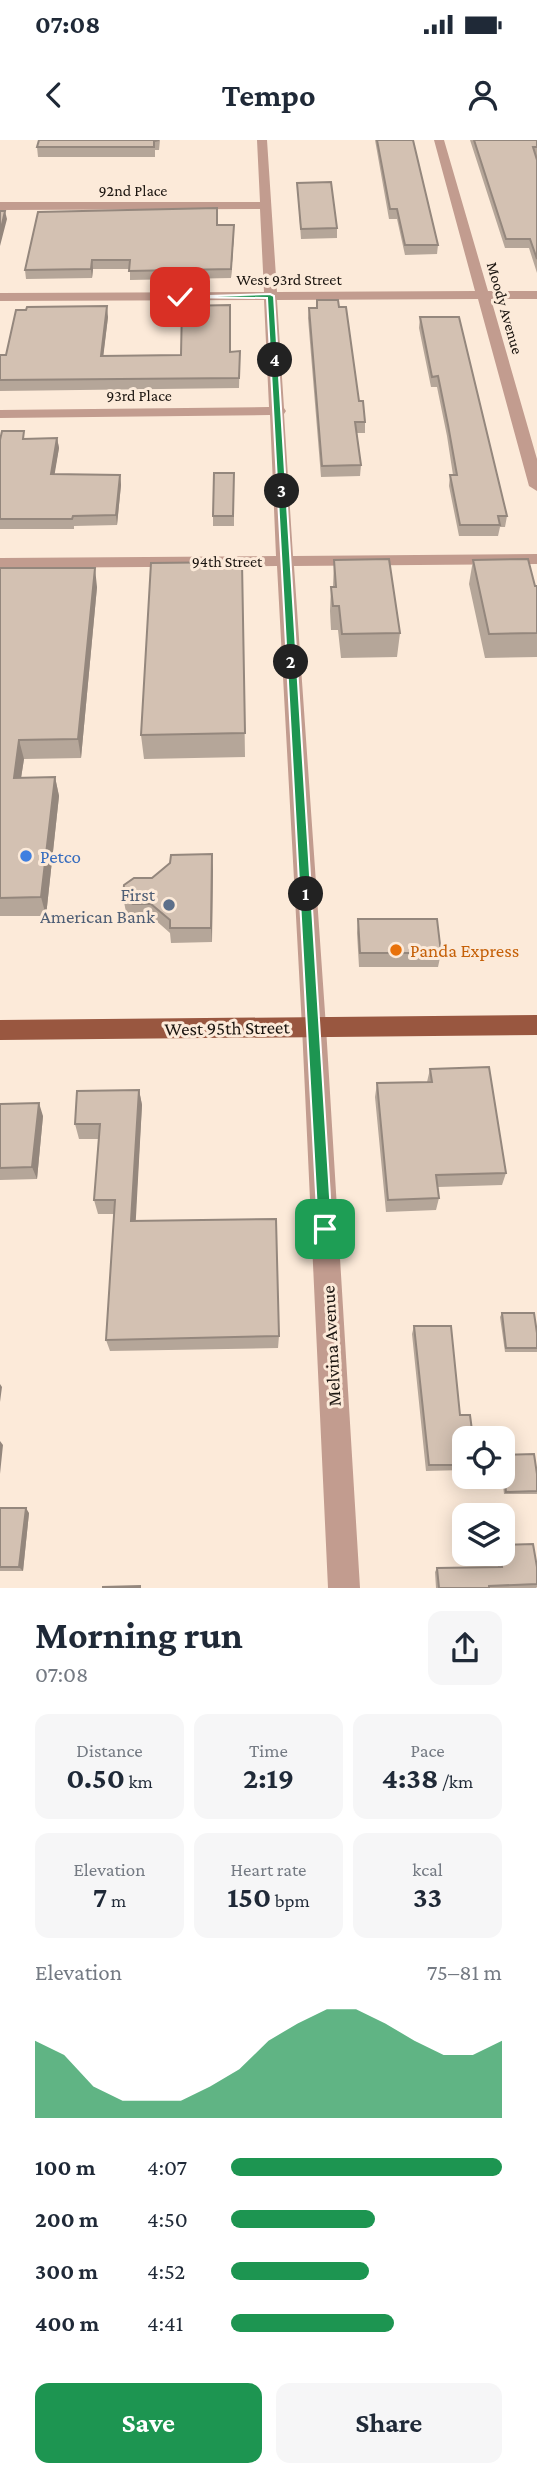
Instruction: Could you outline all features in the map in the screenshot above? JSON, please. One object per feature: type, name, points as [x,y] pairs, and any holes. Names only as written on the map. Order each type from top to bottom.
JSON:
[{"type":"main road","name":"West 95th Street","points":[[0,1030],[537,1026]]},
{"type":"street","name":"Melvina Avenue","points":[[262,140],[344,1588]]},
{"type":"street","name":"Moody Avenue","points":[[439,140],[537,486]]},
{"type":"street","name":"92nd Place","points":[[0,206],[265,205]]},
{"type":"street","name":"West 93rd Street","points":[[0,297],[537,295]]},
{"type":"street","name":"93rd Place","points":[[0,414],[279,411]]},
{"type":"street","name":"94th Street","points":[[0,563],[537,559]]},
{"type":"building","points":[[39,140],[159,140],[154,141],[154,147],[37,147]]},
{"type":"building","points":[[377,140],[413,140],[438,245],[405,245],[397,209],[390,209]]},
{"type":"building","points":[[474,140],[537,140],[537,147],[533,147],[537,160],[537,259],[530,239],[506,239]]},
{"type":"building","points":[[331,182],[337,228],[301,229],[297,183]]},
{"type":"building","points":[[217,208],[217,225],[234,225],[231,269],[129,271],[130,260],[92,260],[91,269],[25,270],[38,212]]},
{"type":"building","points":[[0,211],[5,211],[0,233]]},
{"type":"building","points":[[317,300],[338,300],[339,307],[346,307],[359,401],[363,401],[365,422],[355,422],[361,465],[322,466],[309,308],[317,308]]},
{"type":"building","points":[[230,305],[230,352],[240,351],[239,378],[0,380],[0,355],[6,355],[16,310],[26,310],[27,307],[107,306],[101,356],[181,355],[182,306]]},
{"type":"building","points":[[420,317],[459,317],[507,516],[498,516],[500,525],[460,525],[450,475],[457,475],[448,425],[438,376],[432,377]]},
{"type":"building","points":[[2,431],[24,431],[23,439],[57,438],[51,474],[120,475],[116,515],[73,516],[72,519],[0,519]]},
{"type":"building","points":[[214,473],[234,473],[233,516],[213,516]]},
{"type":"building","points":[[389,559],[400,633],[342,634],[339,606],[333,606],[331,587],[336,587],[334,560]]},
{"type":"building","points":[[528,559],[537,586],[537,633],[489,634],[473,560]]},
{"type":"building","points":[[242,562],[245,733],[141,735],[151,563]]},
{"type":"building","points":[[0,568],[95,568],[78,739],[19,740],[14,778],[55,777],[41,897],[0,898]]},
{"type":"building","name":"First American Bank","points":[[212,854],[211,928],[170,928],[170,920],[151,904],[133,904],[123,897],[124,885],[134,878],[152,878],[170,863],[171,855]]},
{"type":"building","points":[[358,919],[437,919],[441,953],[360,953]]},
{"type":"building","points":[[489,1067],[506,1173],[436,1175],[439,1198],[388,1200],[377,1083],[432,1082],[430,1069]]},
{"type":"building","points":[[139,1090],[131,1221],[276,1219],[279,1336],[106,1340],[115,1200],[94,1200],[100,1124],[75,1124],[77,1091]]},
{"type":"building","points":[[39,1103],[32,1167],[0,1168],[0,1104]]},
{"type":"building","points":[[502,1313],[534,1313],[537,1348],[506,1348]]},
{"type":"building","points":[[414,1326],[451,1326],[460,1415],[470,1415],[471,1426],[452,1426],[452,1465],[429,1465]]},
{"type":"building","points":[[534,1454],[537,1491],[506,1492],[506,1489],[515,1489],[515,1455]]},
{"type":"building","points":[[0,1508],[26,1508],[19,1567],[0,1567]]},
{"type":"building","points":[[533,1544],[537,1584],[439,1588],[437,1568],[515,1566],[515,1545]]},
{"type":"building","points":[[103,1587],[140,1588],[103,1588]]},
{"type":"place","name":"Petco","points":[[26,856]]},
{"type":"place","name":"First American Bank","points":[[169,905]]},
{"type":"place","name":"Panda Express","points":[[396,950]]},
{"type":"route","points":[[180,297],[270,296],[279,411],[285,561],[325,1229]]}]
